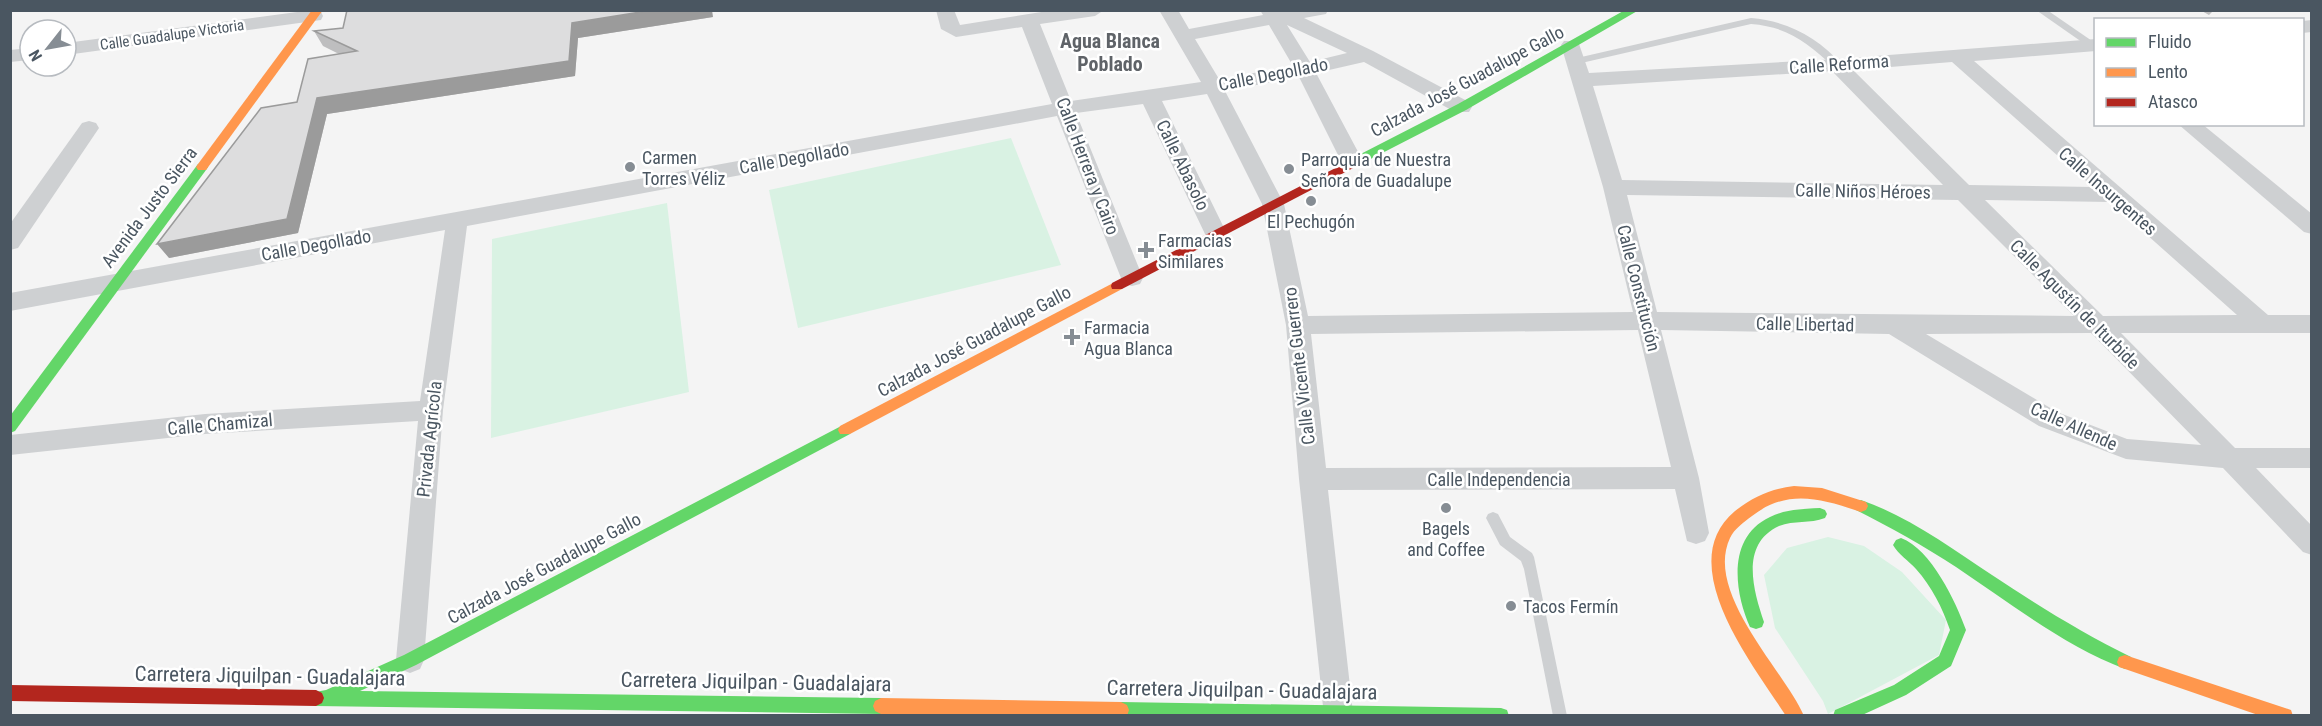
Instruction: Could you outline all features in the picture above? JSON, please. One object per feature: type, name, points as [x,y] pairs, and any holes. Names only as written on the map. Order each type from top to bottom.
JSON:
[{"type":"main road","name":"Calzada José Guadalupe Gallo","points":[[327,698],[410,660],[1353,162],[1462,107],[1577,62],[1634,10]]},
{"type":"main road","name":"Avenida Justo Sierra","points":[[10,427],[316,13]]},
{"type":"main road","points":[[1796,716],[1742,631],[1721,590],[1716,561],[1720,539],[1742,512],[1768,498],[1799,492],[1832,496],[1882,515],[2098,650],[2155,674],[2285,716]]},
{"type":"main road","points":[[1761,630],[1742,585],[1743,557],[1747,545],[1761,529],[1782,518],[1811,513],[1836,517]]},
{"type":"main road","points":[[1840,716],[1900,690],[1945,662],[1959,630],[1947,594],[1938,580],[1916,557],[1889,538]]},
{"type":"main road","name":"Carretera Jiquilpan - Guadalajara","points":[[10,693],[1501,716]]},
{"type":"street","points":[[945,10],[951,29],[1029,21],[1095,10]]},
{"type":"street","name":"Calle Vicente Guerrero","points":[[1168,10],[1213,86],[1273,204],[1298,325],[1312,479],[1338,713]]},
{"type":"street","points":[[1182,36],[1277,16],[1319,10]]},
{"type":"street","name":"Calle Guadalupe Victoria","points":[[78,47],[316,13]]},
{"type":"street","points":[[1277,16],[1365,55],[1462,107]]},
{"type":"street","points":[[1277,16],[1353,162]]},
{"type":"street","name":"Calle Herrera y Cairo","points":[[1029,21],[1066,108],[1132,278]]},
{"type":"street","name":"Calle Reforma","points":[[1577,62],[1837,65],[2094,46]]},
{"type":"street","name":"Calle Degollado","points":[[10,302],[1066,108],[1150,97],[1305,70],[1365,55]]},
{"type":"street","name":"Calle Insurgentes","points":[[1957,56],[2112,195],[2261,323]]},
{"type":"street","name":"Calle Constitución","points":[[1577,62],[1614,187],[1686,478],[1696,533]]},
{"type":"street","name":"Calle Agustín de Iturbide","points":[[1837,65],[1961,192],[2231,458],[2312,544]]},
{"type":"street","name":"Calle Abasolo","points":[[1150,97],[1216,234]]},
{"type":"street","points":[[2190,126],[2312,226]]},
{"type":"street","points":[[10,242],[89,128]]},
{"type":"street","name":"Calle Niños Héroes","points":[[1614,187],[2112,195]]},
{"type":"street","name":"Privada Agrícola","points":[[410,660],[431,410],[457,219]]},
{"type":"street","name":"Calle Libertad","points":[[1298,325],[1647,321],[1893,325],[2312,324]]},
{"type":"street","name":"Calle Allende","points":[[1893,325],[2048,418],[2126,449],[2231,458],[2312,458]]},
{"type":"street","name":"Calle Chamizal","points":[[10,445],[205,424],[431,410]]},
{"type":"street","name":"Calle Independencia","points":[[1312,479],[1686,478]]},
{"type":"lane","points":[[2040,10],[2094,46]]},
{"type":"lane","points":[[1577,62],[1751,21],[1772,21],[1789,27],[1808,39],[1837,65]]},
{"type":"lane","points":[[1493,518],[1505,541],[1527,557],[1532,569],[1560,716]]},
{"type":"green space","points":[[1011,138],[1061,265],[798,328],[769,190]]},
{"type":"green space","points":[[667,203],[689,392],[491,438],[492,239]]},
{"type":"green space","points":[[1828,537],[1864,546],[1902,572],[1946,620],[1939,655],[1828,714],[1823,701],[1775,628],[1764,575],[1787,548]]},
{"type":"building","points":[[347,10],[653,10],[572,23],[569,61],[317,98],[287,219],[157,244],[261,108],[297,102],[308,59],[357,51],[314,31],[343,28]]},
{"type":"traffic: fast","points":[[1353,163],[1462,107],[1634,10]]},
{"type":"traffic: fast","points":[[10,427],[202,167]]},
{"type":"traffic: fast","points":[[327,698],[410,660],[845,430]]},
{"type":"traffic: fast","points":[[1861,506],[1929,542],[2057,626],[2125,662]]},
{"type":"traffic: fast","points":[[1756,622],[1744,578],[1745,560],[1750,544],[1760,531],[1775,521],[1795,515],[1820,514]]},
{"type":"traffic: fast","points":[[1841,716],[1900,690],[1945,661],[1958,630],[1949,605],[1936,583],[1921,563],[1901,545]]},
{"type":"traffic: fast","points":[[316,698],[881,706]]},
{"type":"traffic: fast","points":[[1121,710],[1501,716]]},
{"type":"traffic: slow","points":[[202,167],[318,10]]},
{"type":"traffic: slow","points":[[845,430],[1117,286]]},
{"type":"traffic: slow","points":[[1796,716],[1756,655],[1730,607],[1721,583],[1718,561],[1721,541],[1727,530],[1740,516],[1767,498],[1780,494],[1794,492],[1822,494],[1861,506]]},
{"type":"traffic: slow","points":[[2125,662],[2285,716]]},
{"type":"traffic: slow","points":[[881,706],[1121,710]]},
{"type":"traffic: jam","points":[[1117,286],[1353,163]]},
{"type":"traffic: jam","points":[[10,693],[316,698]]},
{"type":"place","name":"Carmen Torres Véliz","points":[[630,167]]},
{"type":"place","name":"Parroquia de Nuestra Señora de Guadalupe","points":[[1289,169]]},
{"type":"place","name":"El Pechugón","points":[[1311,201]]},
{"type":"place","name":"Farmacias Similares","points":[[1146,250]]},
{"type":"place","name":"Farmacia Agua Blanca","points":[[1072,337]]},
{"type":"place","name":"Bagels and Coffee","points":[[1446,508]]},
{"type":"place","name":"Tacos Fermín","points":[[1511,606]]},
{"type":"district","name":"Agua Blanca Poblado","points":[[1110,52]]}]
